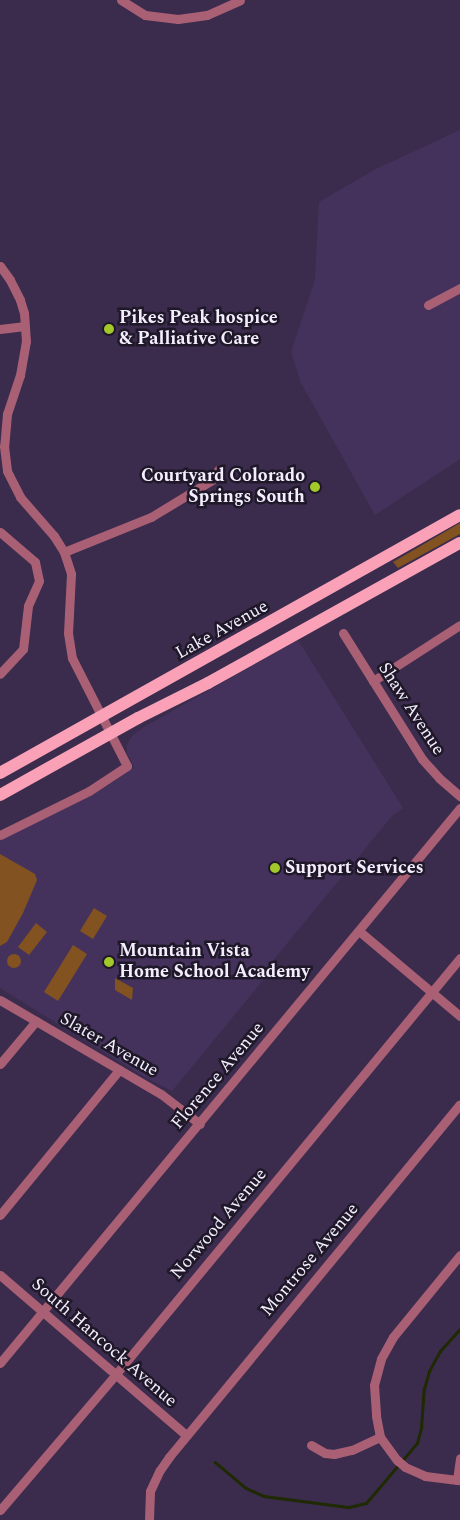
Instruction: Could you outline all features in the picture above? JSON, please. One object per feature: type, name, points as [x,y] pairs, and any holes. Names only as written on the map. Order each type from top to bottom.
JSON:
[{"type":"main road","name":"Lake Avenue","points":[[0,773],[460,515]]},
{"type":"main road","points":[[0,796],[460,543]]},
{"type":"street","points":[[120,0],[145,15],[178,19],[207,15],[240,0]]},
{"type":"street","points":[[0,266],[15,289],[24,314],[26,340],[21,369],[7,414],[4,446],[6,466],[14,490],[54,536],[64,552],[71,574],[68,620],[71,652],[127,766],[88,791],[0,835]]},
{"type":"street","points":[[428,305],[460,288]]},
{"type":"street","points":[[0,329],[25,326]]},
{"type":"street","points":[[64,552],[151,517],[212,480],[218,470]]},
{"type":"street","points":[[0,532],[35,562],[39,580],[28,606],[21,653],[0,674]]},
{"type":"street","points":[[373,681],[460,626]]},
{"type":"street","name":"Shaw Avenue","points":[[343,633],[429,768],[460,796]]},
{"type":"street","name":"Florence Avenue","points":[[0,1363],[460,808]]},
{"type":"street","points":[[359,931],[460,1016]]},
{"type":"street","name":"Norwood Avenue","points":[[0,1510],[116,1374],[460,958]]},
{"type":"street","name":"Slater Avenue","points":[[0,1000],[161,1094],[200,1124]]},
{"type":"street","points":[[0,1064],[36,1021]]},
{"type":"street","points":[[0,1215],[119,1070]]},
{"type":"street","name":"Montrose Avenue","points":[[149,1520],[149,1501],[154,1480],[186,1435],[460,1104]]},
{"type":"street","points":[[460,1255],[393,1336],[376,1372],[374,1398],[380,1437],[396,1460],[405,1467],[425,1476],[459,1480],[460,1458]]},
{"type":"street","name":"South Hancock Avenue","points":[[0,1275],[186,1435]]},
{"type":"street","points":[[366,1370],[376,1372]]},
{"type":"street","points":[[311,1445],[325,1453],[334,1454],[352,1450],[380,1437]]},
{"type":"shaded area","points":[[460,130],[460,459],[375,515],[301,383],[291,352],[315,280],[319,202],[374,170]]},
{"type":"shaded area","points":[[460,523],[460,534],[398,568],[393,562]]},
{"type":"shaded area","points":[[298,640],[403,808],[392,816],[261,975],[264,979],[172,1091],[143,1076],[0,988],[0,840],[107,786],[134,767],[127,753],[127,745],[132,736],[144,727]]},
{"type":"shaded area","points":[[0,854],[35,874],[37,880],[23,913],[7,942],[0,946]]},
{"type":"shaded area","points":[[94,908],[107,916],[93,939],[80,931]]},
{"type":"shaded area","points":[[36,923],[47,932],[29,955],[18,947]]},
{"type":"shaded area","points":[[73,945],[87,954],[58,1001],[44,992]]},
{"type":"shaded area","points":[[14,954],[19,956],[21,961],[19,966],[14,968],[9,966],[7,961],[9,956]]},
{"type":"shaded area","points":[[115,978],[133,988],[132,1000],[115,990]]},
{"type":"waterway","points":[[215,1462],[246,1488],[264,1496],[349,1507],[366,1503],[417,1443],[421,1428],[424,1389],[429,1371],[440,1351],[460,1329]]},
{"type":"place","name":"Pikes Peak hospice & Palliative Care","points":[[109,329]]},
{"type":"place","name":"Courtyard Colorado Springs South","points":[[315,487]]},
{"type":"place","name":"Support Services","points":[[275,868]]},
{"type":"place","name":"Mountain Vista Home School Academy","points":[[109,962]]}]
